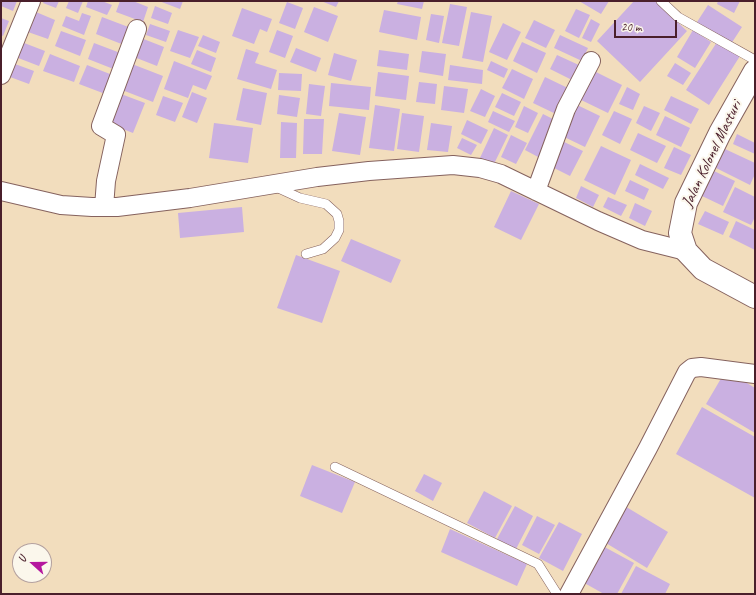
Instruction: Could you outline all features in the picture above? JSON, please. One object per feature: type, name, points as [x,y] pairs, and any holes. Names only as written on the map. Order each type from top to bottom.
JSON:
[{"type":"main road","name":"Jalan Kolonel Masturi","points":[[755,72],[720,133],[686,203],[680,233],[686,251],[703,269],[755,297]]},
{"type":"street","points":[[1,75],[31,1]]},
{"type":"street","points":[[104,207],[106,181],[116,135],[101,126],[137,29]]},
{"type":"street","points":[[536,191],[566,110],[591,61]]},
{"type":"street","points":[[1,191],[61,205],[104,207],[190,198],[269,184],[369,170],[453,165],[480,168],[501,174],[598,221],[642,240],[686,251]]},
{"type":"street","points":[[569,594],[648,448],[687,372],[692,368],[701,368],[755,374]]},
{"type":"lane","points":[[661,1],[678,17],[755,60]]},
{"type":"lane","points":[[269,184],[300,198],[326,204],[337,214],[339,230],[335,238],[323,249],[306,254]]},
{"type":"lane","points":[[335,467],[538,564],[557,594]]},
{"type":"building","points":[[1,1],[17,1],[13,11],[1,6]]},
{"type":"building","points":[[44,1],[59,1],[56,8],[43,3]]},
{"type":"building","points":[[69,1],[83,1],[78,13],[66,8]]},
{"type":"building","points":[[88,1],[102,1],[112,5],[107,15],[86,7]]},
{"type":"building","points":[[120,1],[133,1],[148,7],[143,22],[116,12]]},
{"type":"building","points":[[159,1],[183,1],[180,9]]},
{"type":"building","points":[[321,1],[339,1],[336,7]]},
{"type":"building","points":[[398,1],[424,1],[422,9],[397,4]]},
{"type":"building","points":[[579,1],[609,1],[601,14]]},
{"type":"building","points":[[634,1],[655,1],[687,31],[640,82],[597,41]]},
{"type":"building","points":[[718,1],[740,1],[734,13],[717,4]]},
{"type":"building","points":[[287,2],[303,8],[295,29],[279,23]]},
{"type":"building","points":[[450,4],[467,7],[459,46],[442,43]]},
{"type":"building","points":[[708,5],[742,27],[731,44],[697,22]]},
{"type":"building","points":[[155,6],[172,13],[168,24],[151,18]]},
{"type":"building","points":[[314,7],[338,16],[328,42],[304,32]]},
{"type":"building","points":[[242,8],[272,19],[267,32],[260,29],[254,44],[232,36]]},
{"type":"building","points":[[576,9],[590,15],[579,38],[565,31]]},
{"type":"building","points":[[384,10],[421,17],[417,40],[379,32]]},
{"type":"building","points":[[36,12],[55,20],[48,39],[28,32]]},
{"type":"building","points":[[471,12],[492,16],[483,62],[462,58]]},
{"type":"building","points":[[82,13],[91,16],[84,35],[62,26],[66,16],[79,21]]},
{"type":"building","points":[[431,14],[444,16],[439,43],[426,40]]},
{"type":"building","points":[[102,17],[131,28],[124,45],[96,34]]},
{"type":"building","points":[[1,18],[9,21],[3,36],[1,35]]},
{"type":"building","points":[[591,19],[600,24],[591,42],[582,38]]},
{"type":"building","points":[[534,20],[555,30],[546,48],[525,38]]},
{"type":"building","points":[[503,23],[521,32],[507,60],[489,52]]},
{"type":"building","points":[[150,24],[170,31],[166,42],[146,35]]},
{"type":"building","points":[[178,30],[199,37],[190,58],[170,51]]},
{"type":"building","points":[[277,30],[293,36],[285,58],[269,52]]},
{"type":"building","points":[[693,30],[711,42],[695,68],[677,57]]},
{"type":"building","points":[[61,31],[86,40],[80,56],[55,46]]},
{"type":"building","points":[[203,35],[220,42],[216,53],[198,46]]},
{"type":"building","points":[[560,35],[588,48],[582,61],[554,48]]},
{"type":"building","points":[[141,38],[164,47],[157,66],[134,57]]},
{"type":"building","points":[[19,41],[45,51],[39,66],[13,56]]},
{"type":"building","points":[[522,42],[546,53],[537,73],[513,61]]},
{"type":"building","points":[[717,42],[740,56],[709,105],[686,90]]},
{"type":"building","points":[[94,43],[123,54],[116,70],[88,59]]},
{"type":"building","points":[[296,48],[321,58],[316,72],[290,62]]},
{"type":"building","points":[[246,49],[259,53],[255,63],[277,70],[271,89],[237,79]]},
{"type":"building","points":[[197,50],[216,58],[211,72],[191,64]]},
{"type":"building","points":[[379,50],[409,54],[407,70],[377,66]]},
{"type":"building","points":[[422,51],[446,54],[443,76],[419,72]]},
{"type":"building","points":[[334,53],[357,60],[351,81],[328,75]]},
{"type":"building","points":[[50,54],[80,66],[74,82],[43,71]]},
{"type":"building","points":[[557,55],[581,66],[574,81],[550,69]]},
{"type":"building","points":[[7,61],[34,71],[29,84],[2,74]]},
{"type":"building","points":[[174,61],[212,76],[206,90],[193,85],[188,98],[164,89]]},
{"type":"building","points":[[491,61],[508,69],[504,78],[487,70]]},
{"type":"building","points":[[675,63],[691,73],[683,85],[667,76]]},
{"type":"building","points":[[132,64],[163,76],[153,102],[122,90]]},
{"type":"building","points":[[87,65],[115,76],[108,95],[79,84]]},
{"type":"building","points":[[450,65],[483,70],[482,84],[448,80]]},
{"type":"building","points":[[512,69],[533,79],[524,99],[502,88]]},
{"type":"building","points":[[590,69],[622,85],[608,113],[577,98]]},
{"type":"building","points":[[378,72],[409,76],[406,100],[375,96]]},
{"type":"building","points":[[279,73],[302,74],[301,91],[278,90]]},
{"type":"building","points":[[545,77],[572,90],[560,116],[533,103]]},
{"type":"building","points":[[419,82],[437,84],[435,104],[416,102]]},
{"type":"building","points":[[331,83],[371,87],[369,110],[329,106]]},
{"type":"building","points":[[309,84],[325,86],[321,116],[306,114]]},
{"type":"building","points":[[444,86],[468,89],[464,113],[441,110]]},
{"type":"building","points":[[627,87],[640,94],[633,110],[619,104]]},
{"type":"building","points":[[243,88],[267,93],[261,125],[236,120]]},
{"type":"building","points":[[481,89],[495,96],[485,117],[470,111]]},
{"type":"building","points":[[192,92],[207,98],[197,123],[182,117]]},
{"type":"building","points":[[502,93],[521,102],[514,116],[495,107]]},
{"type":"building","points":[[121,94],[145,103],[133,133],[110,124]]},
{"type":"building","points":[[279,95],[300,98],[297,117],[277,114]]},
{"type":"building","points":[[163,96],[183,103],[175,122],[156,115]]},
{"type":"building","points":[[671,96],[699,109],[691,124],[664,110]]},
{"type":"building","points":[[573,103],[600,116],[585,147],[558,134]]},
{"type":"building","points":[[375,105],[400,109],[394,151],[369,148]]},
{"type":"building","points":[[524,106],[538,113],[528,133],[515,127]]},
{"type":"building","points":[[644,106],[660,113],[651,131],[636,123]]},
{"type":"building","points":[[493,111],[515,121],[509,132],[488,122]]},
{"type":"building","points":[[614,111],[632,119],[620,144],[602,135]]},
{"type":"building","points":[[339,113],[366,117],[360,155],[332,151]]},
{"type":"building","points":[[402,113],[424,116],[419,152],[397,149]]},
{"type":"building","points":[[543,114],[557,121],[540,158],[525,150]]},
{"type":"building","points":[[665,116],[690,128],[681,147],[656,135]]},
{"type":"building","points":[[304,119],[324,119],[322,154],[303,154]]},
{"type":"building","points":[[467,120],[488,130],[481,144],[461,134]]},
{"type":"building","points":[[281,122],[297,123],[296,158],[280,158]]},
{"type":"building","points":[[214,123],[253,128],[248,163],[209,158]]},
{"type":"building","points":[[431,123],[452,126],[448,152],[427,150]]},
{"type":"building","points":[[494,128],[508,135],[493,166],[479,160]]},
{"type":"building","points":[[638,133],[666,146],[657,163],[630,150]]},
{"type":"building","points":[[737,134],[755,143],[755,154],[733,144]]},
{"type":"building","points":[[511,135],[527,143],[516,164],[501,157]]},
{"type":"building","points":[[462,138],[477,145],[471,155],[457,148]]},
{"type":"building","points":[[560,140],[583,151],[570,176],[548,165]]},
{"type":"building","points":[[601,146],[631,160],[615,195],[584,180]]},
{"type":"building","points":[[674,147],[691,155],[681,175],[664,168]]},
{"type":"building","points":[[725,149],[755,163],[755,174],[750,185],[716,168]]},
{"type":"building","points":[[640,164],[669,178],[663,189],[635,175]]},
{"type":"building","points":[[714,171],[735,181],[723,206],[702,196]]},
{"type":"building","points":[[630,180],[649,189],[644,200],[625,191]]},
{"type":"building","points":[[581,186],[599,195],[593,207],[576,198]]},
{"type":"building","points":[[735,187],[755,197],[755,217],[751,225],[723,212]]},
{"type":"building","points":[[511,191],[539,204],[521,240],[494,227]]},
{"type":"building","points":[[608,197],[627,205],[621,216],[603,207]]},
{"type":"building","points":[[635,203],[652,211],[645,226],[629,218]]},
{"type":"building","points":[[242,207],[244,232],[180,238],[178,213]]},
{"type":"building","points":[[705,211],[729,222],[723,235],[698,224]]},
{"type":"building","points":[[736,221],[755,230],[755,250],[729,237]]},
{"type":"building","points":[[351,239],[401,260],[391,283],[341,261]]},
{"type":"building","points":[[296,255],[340,271],[322,323],[277,308]]},
{"type":"building","points":[[726,370],[755,388],[755,433],[706,404]]},
{"type":"building","points":[[702,407],[755,437],[755,498],[676,454]]},
{"type":"building","points":[[312,465],[355,482],[342,513],[300,496]]},
{"type":"building","points":[[424,474],[442,483],[433,501],[415,491]]},
{"type":"building","points":[[484,491],[512,506],[495,538],[467,523]]},
{"type":"building","points":[[623,505],[668,532],[647,568],[601,540]]},
{"type":"building","points":[[515,506],[533,516],[516,549],[497,539]]},
{"type":"building","points":[[537,516],[555,525],[539,554],[522,545]]},
{"type":"building","points":[[559,522],[582,534],[563,571],[539,558]]},
{"type":"building","points":[[450,529],[527,564],[517,586],[441,552]]},
{"type":"building","points":[[599,544],[634,563],[617,594],[604,594],[579,580]]},
{"type":"building","points":[[636,566],[670,584],[665,594],[621,594]]}]
